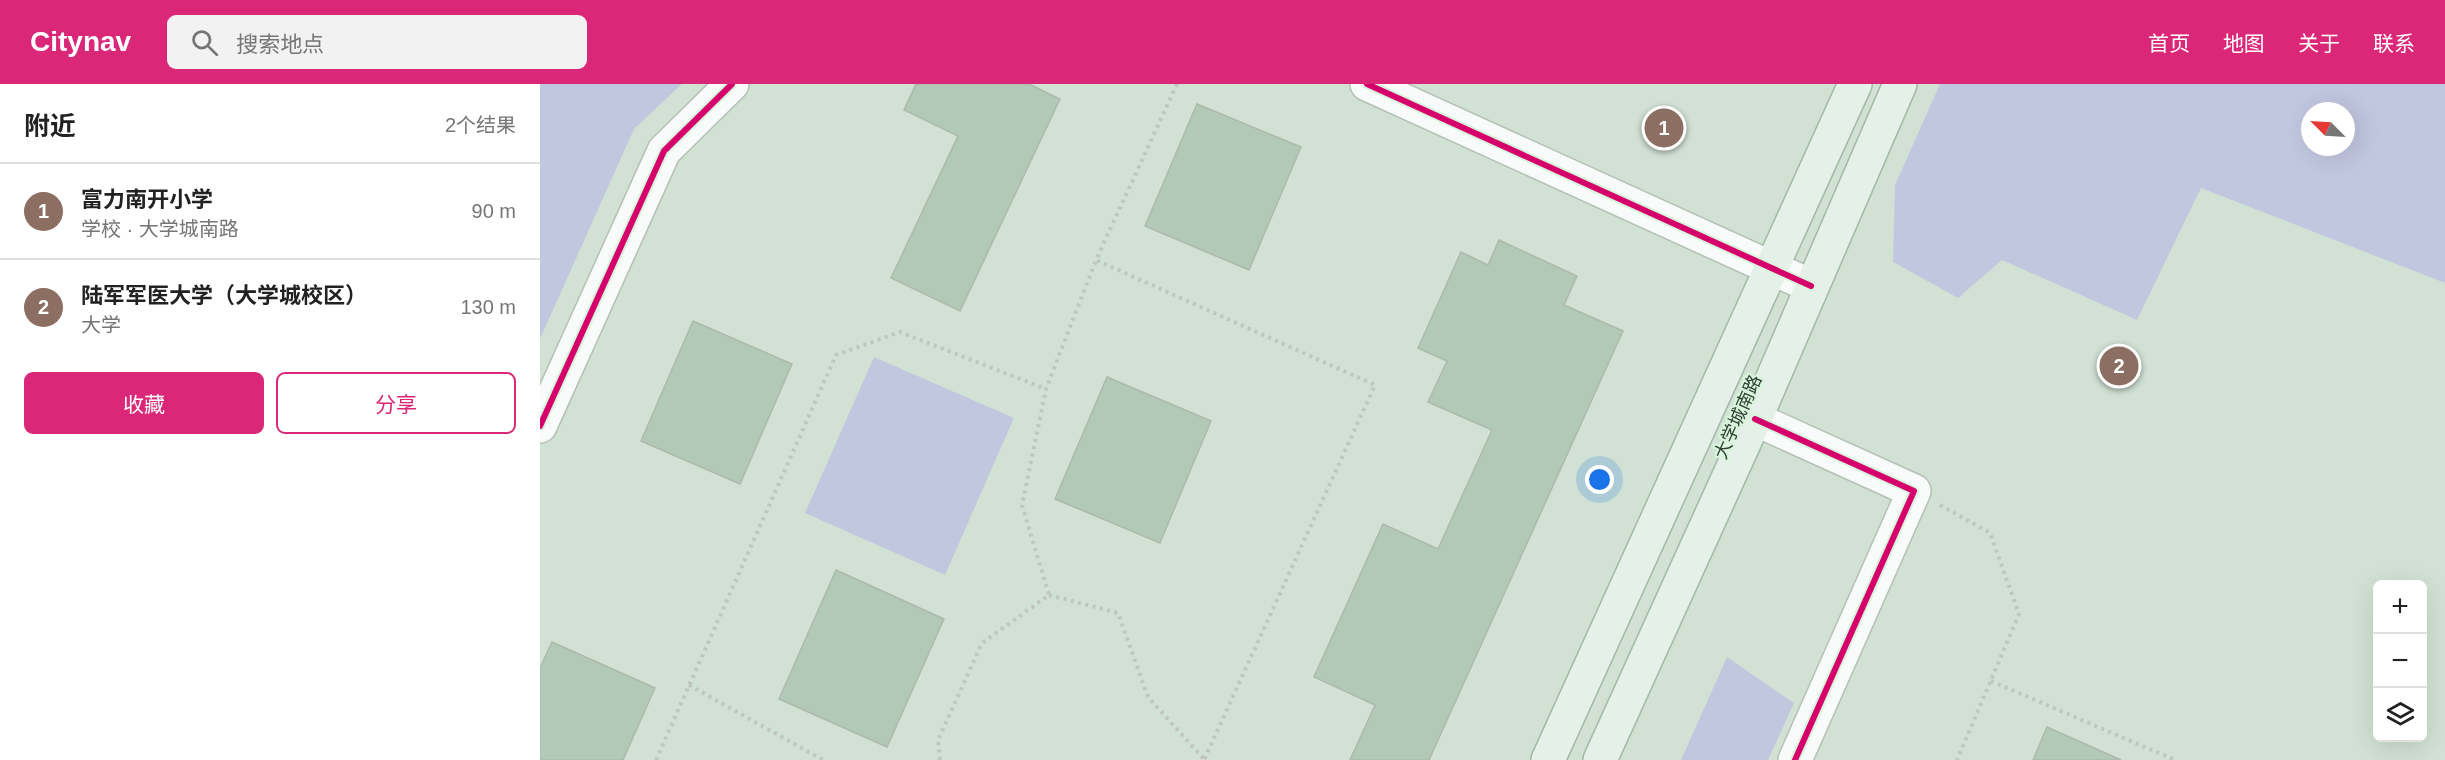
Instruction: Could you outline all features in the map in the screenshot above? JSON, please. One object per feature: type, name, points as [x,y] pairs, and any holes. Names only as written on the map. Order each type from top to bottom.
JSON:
[{"type":"main road","name":"大学城南路","points":[[1548,760],[1856,84]]},
{"type":"main road","name":"大学城南路","points":[[1600,760],[1755,419],[1900,84]]},
{"type":"street","points":[[540,426],[664,152],[732,84]]},
{"type":"street","points":[[1367,84],[1811,286]]},
{"type":"street","points":[[1755,419],[1914,491],[1795,760]]},
{"type":"path","points":[[1049,595],[1022,505],[1046,389],[1096,260],[1177,84]]},
{"type":"path","points":[[1049,595],[1118,613],[1148,697],[1204,760],[1376,385],[1096,260]]},
{"type":"path","points":[[656,760],[836,355],[900,332],[1046,389]]},
{"type":"path","points":[[1914,491],[1990,532],[2019,614],[1957,760]]},
{"type":"path","points":[[940,760],[938,740],[982,643],[1049,595]]},
{"type":"path","points":[[1991,681],[2175,760]]},
{"type":"path","points":[[689,685],[823,760]]},
{"type":"shaded area","points":[[540,84],[682,84],[634,129],[540,339]]},
{"type":"shaded area","points":[[1940,84],[2445,84],[2445,283],[2201,188],[2137,320],[2002,260],[1958,298],[1893,262],[1895,185]]},
{"type":"shaded area","points":[[874,357],[1014,418],[945,575],[805,513]]},
{"type":"shaded area","points":[[1727,657],[1794,703],[1768,760],[1681,760]]},
{"type":"building","points":[[916,84],[1029,84],[1060,99],[960,311],[891,278],[958,136],[904,110]]},
{"type":"building","points":[[1197,104],[1301,147],[1249,270],[1145,226]]},
{"type":"building","points":[[1499,240],[1577,276],[1564,305],[1623,331],[1429,760],[1350,760],[1375,705],[1314,677],[1383,524],[1438,549],[1492,430],[1428,402],[1447,361],[1418,348],[1461,252],[1488,265]]},
{"type":"building","points":[[693,321],[792,364],[740,484],[641,441]]},
{"type":"building","points":[[1107,377],[1211,421],[1160,543],[1055,499]]},
{"type":"building","points":[[836,570],[944,619],[887,747],[779,699]]},
{"type":"building","points":[[552,642],[655,688],[623,760],[540,760],[540,668]]},
{"type":"building","points":[[2047,727],[2121,760],[2033,760]]},
{"type":"cycle path","points":[[540,426],[664,151],[732,84]]},
{"type":"cycle path","points":[[1367,84],[1811,286]]},
{"type":"cycle path","points":[[1755,419],[1914,491],[1795,760]]},
{"type":"place","name":"富力南开小学","points":[[1664,128]]},
{"type":"place","name":"陆军军医大学（大学城校区）","points":[[2119,366]]}]
